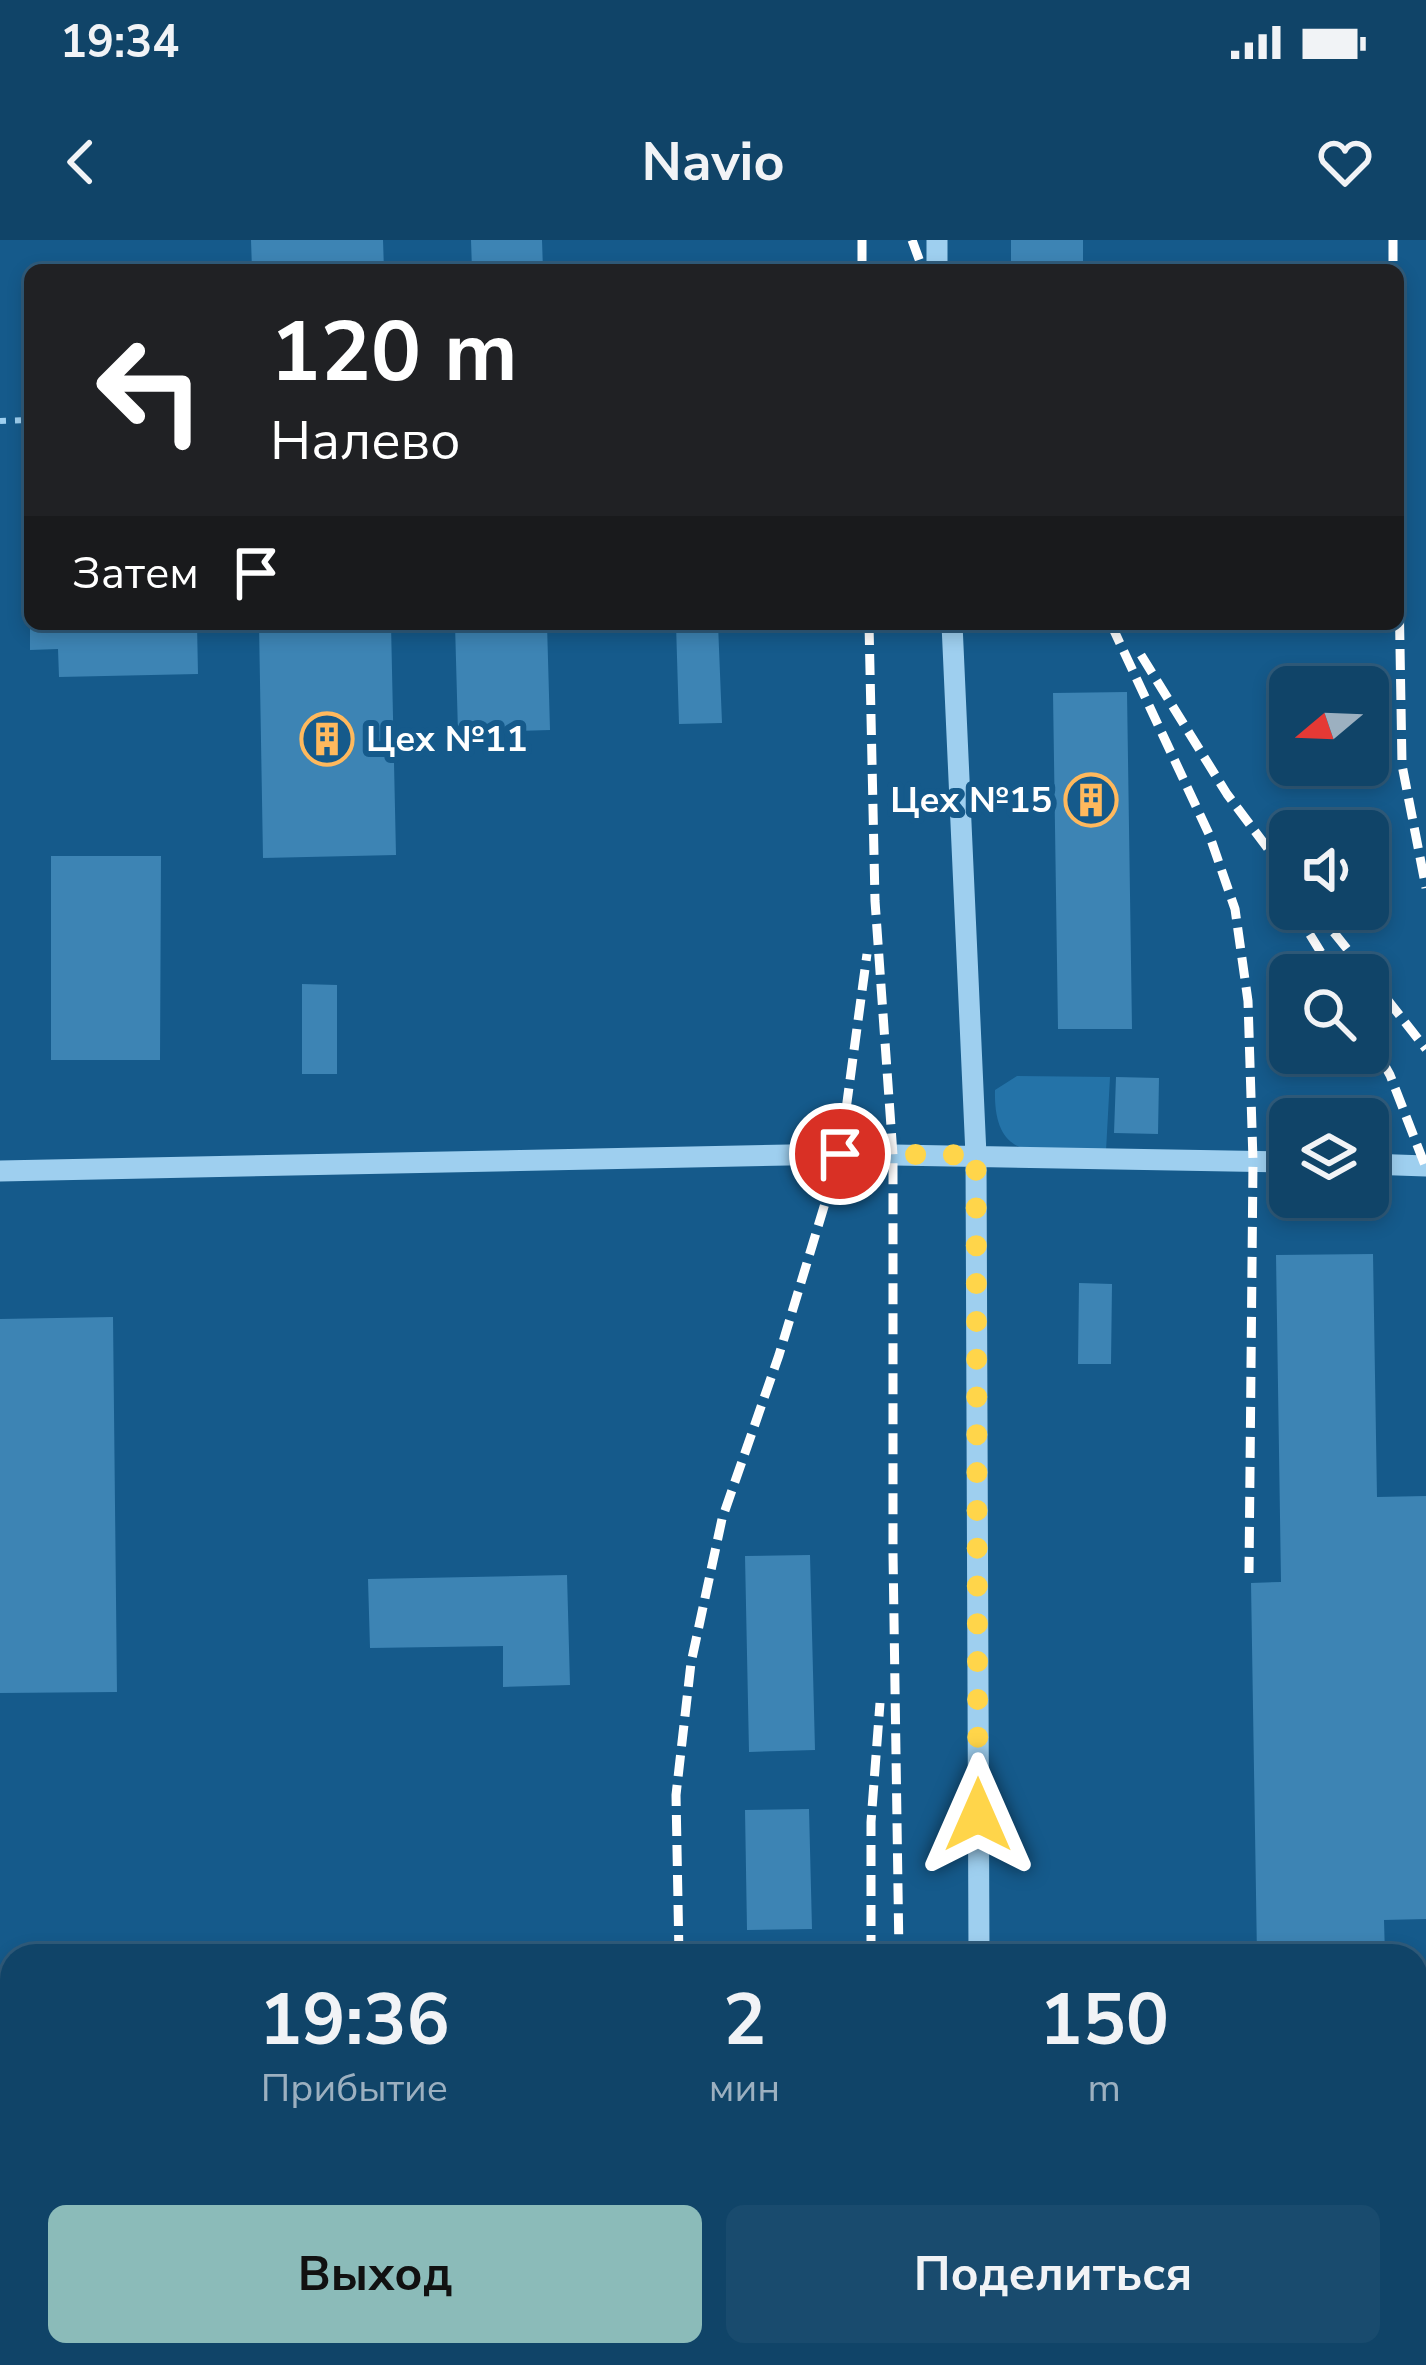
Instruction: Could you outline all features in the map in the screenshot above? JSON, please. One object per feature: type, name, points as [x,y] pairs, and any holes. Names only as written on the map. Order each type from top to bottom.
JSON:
[{"type":"lane","points":[[952,630],[976,1155],[979,1944]]},
{"type":"lane","points":[[0,1171],[976,1155],[1269,1162]]},
{"type":"lane","points":[[1389,1165],[1426,1166]]},
{"type":"shaded area","points":[[1017,1076],[1110,1077],[1106,1151],[1044,1152],[1014,1144],[1003,1133],[995,1090]]},
{"type":"building","points":[[251,240],[383,240],[384,264],[252,264]]},
{"type":"building","points":[[471,240],[542,240],[543,264],[472,264]]},
{"type":"building","points":[[1011,240],[1083,240],[1083,264],[1011,264]]},
{"type":"building","points":[[30,630],[197,630],[198,674],[59,677],[58,649],[30,650]]},
{"type":"building","name":"Цех №11","points":[[259,630],[391,630],[396,855],[263,858]]},
{"type":"building","points":[[455,630],[547,630],[550,730],[458,733]]},
{"type":"building","points":[[676,630],[718,630],[722,723],[679,724]]},
{"type":"building","name":"Цех №15","points":[[1127,692],[1132,1029],[1058,1029],[1053,693]]},
{"type":"building","points":[[51,856],[161,856],[160,1060],[51,1060]]},
{"type":"building","points":[[302,984],[337,985],[337,1074],[302,1074]]},
{"type":"building","points":[[1116,1077],[1159,1078],[1158,1134],[1114,1133]]},
{"type":"building","points":[[1373,1254],[1377,1497],[1426,1496],[1426,1919],[1384,1920],[1385,1944],[1257,1944],[1251,1583],[1281,1582],[1276,1255]]},
{"type":"building","points":[[1079,1283],[1112,1284],[1111,1364],[1078,1364]]},
{"type":"building","points":[[113,1317],[117,1692],[0,1693],[0,1319]]},
{"type":"building","points":[[810,1555],[815,1750],[749,1752],[745,1556]]},
{"type":"building","points":[[567,1575],[570,1685],[503,1687],[503,1646],[370,1648],[368,1579]]},
{"type":"building","points":[[809,1809],[812,1929],[747,1930],[745,1810]]},
{"type":"railway","points":[[862,240],[862,264]]},
{"type":"railway","points":[[912,240],[921,264]]},
{"type":"railway","points":[[1393,240],[1393,264]]},
{"type":"railway","points":[[869,630],[875,901],[893,1155],[899,1944]]},
{"type":"railway","points":[[1114,630],[1209,834],[1235,909],[1248,1001],[1253,1161],[1249,1573]]},
{"type":"railway","points":[[1400,630],[1402,765],[1426,888]]},
{"type":"railway","points":[[1141,655],[1227,794],[1269,850]]},
{"type":"railway","points":[[1307,930],[1322,954]]},
{"type":"railway","points":[[1332,930],[1351,954]]},
{"type":"railway","points":[[679,1944],[676,1795],[691,1663],[722,1519],[779,1355],[840,1154],[867,954]]},
{"type":"railway","points":[[1389,1002],[1426,1049]]},
{"type":"railway","points":[[1389,1073],[1426,1168]]},
{"type":"railway","points":[[871,1944],[871,1822],[880,1703]]},
{"type":"place","name":"Цех №11","points":[[327,739]]},
{"type":"place","name":"Цех №15","points":[[1091,800]]},
{"type":"route","points":[[840,1154],[976,1155],[978,1815]]}]
